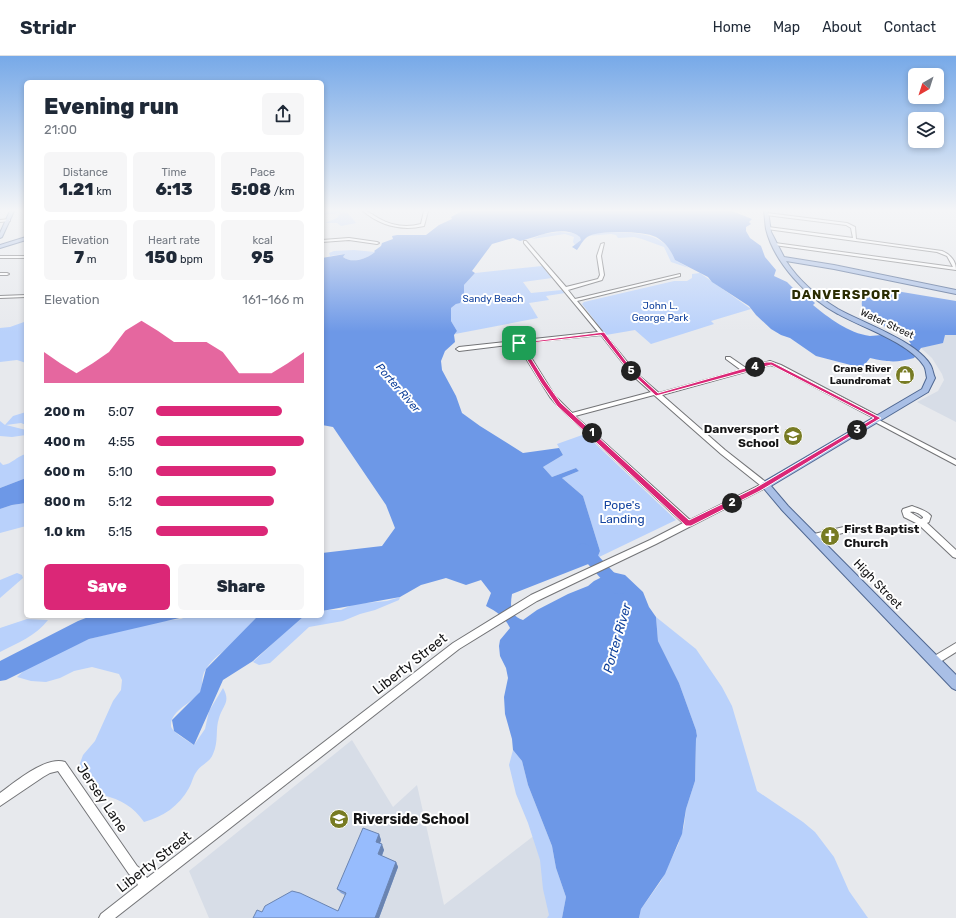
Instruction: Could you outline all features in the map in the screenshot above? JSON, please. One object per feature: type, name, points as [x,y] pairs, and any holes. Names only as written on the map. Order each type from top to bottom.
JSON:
[{"type":"main road","name":"Water Street","points":[[765,485],[876,419],[931,384],[934,378],[933,368],[923,355],[906,342],[850,318],[831,308],[794,276],[779,251]]},
{"type":"main road","points":[[784,259],[834,266],[956,292]]},
{"type":"main road","name":"High Street","points":[[765,485],[956,684]]},
{"type":"street","points":[[533,251],[602,333],[630,370],[730,458],[765,485]]},
{"type":"street","points":[[565,289],[600,280],[602,275],[599,256],[601,251]]},
{"type":"street","points":[[827,251],[956,269]]},
{"type":"street","points":[[936,251],[944,253],[950,257],[956,269]]},
{"type":"street","points":[[0,257],[24,257]]},
{"type":"street","points":[[0,274],[7,274]]},
{"type":"street","points":[[575,300],[678,274]]},
{"type":"street","points":[[0,297],[24,296]]},
{"type":"street","points":[[459,349],[602,333]]},
{"type":"street","points":[[519,343],[553,397],[688,524]]},
{"type":"street","points":[[728,358],[745,370]]},
{"type":"street","points":[[571,415],[656,394],[768,363],[775,364],[956,463]]},
{"type":"street","name":"Liberty Street","points":[[105,918],[456,646],[518,607],[765,485]]},
{"type":"street","points":[[921,522],[956,555]]},
{"type":"street","points":[[814,537],[852,528]]},
{"type":"street","points":[[934,661],[956,647]]},
{"type":"street","name":"Jersey Lane","points":[[0,800],[46,769],[58,765],[61,766],[133,870],[138,874],[146,886]]},
{"type":"shaded area","points":[[945,335],[956,335],[956,422],[917,402],[938,391],[944,380],[932,358],[921,348],[933,345]]},
{"type":"shaded area","name":"Riverside School","points":[[352,740],[393,807],[417,785],[444,905],[540,831],[557,918],[209,918],[189,871]]},
{"type":"green space","points":[[333,251],[375,252],[364,259],[359,260],[347,259],[343,257],[344,254],[330,256],[329,253]]},
{"type":"green space","points":[[666,251],[671,251],[675,260],[689,268],[671,262]]},
{"type":"green space","name":"Sandy Beach","points":[[542,266],[552,278],[523,282],[531,293],[562,290],[565,293],[546,296],[549,300],[529,303],[538,318],[455,334],[457,331],[451,321],[451,308],[456,304],[464,285],[475,273]]},
{"type":"green space","name":"John L. George Park","points":[[700,273],[751,309],[711,321],[714,324],[651,344],[635,330],[606,335],[582,304],[584,302],[674,281],[687,281],[692,278],[692,274]]},
{"type":"green space","points":[[24,322],[24,362],[17,360],[0,362],[0,328],[10,327]]},
{"type":"green space","points":[[24,413],[24,424],[21,423],[6,425],[24,430],[24,435],[12,437],[0,436],[0,421],[5,425],[13,416]]},
{"type":"green space","name":"Pope's Landing","points":[[585,434],[676,520],[597,558],[600,551],[583,496],[562,478],[579,471],[576,468],[552,477],[543,467],[563,455],[557,444]]},
{"type":"green space","points":[[24,455],[24,479],[0,488],[0,462],[3,465],[12,462]]},
{"type":"green space","points":[[24,503],[24,527],[0,533],[0,509]]},
{"type":"green space","points":[[17,573],[22,575],[23,578],[0,598],[0,580]]},
{"type":"green space","points":[[400,597],[399,600],[343,621],[309,627],[270,663],[259,665],[253,662],[300,618],[324,618],[324,611],[341,610],[354,604],[387,601]]},
{"type":"green space","points":[[656,617],[696,649],[722,687],[732,706],[757,791],[803,822],[815,832],[834,857],[849,891],[868,918],[639,918],[641,909],[661,881],[678,845],[684,826],[686,809],[695,781],[696,730],[679,683],[658,641]]},
{"type":"green space","points":[[259,618],[240,638],[209,664],[203,675],[200,692],[174,715],[172,720],[171,726],[174,731],[194,745],[205,729],[209,711],[223,688],[226,703],[218,722],[216,745],[212,756],[197,771],[185,794],[170,810],[158,817],[144,822],[140,816],[126,804],[92,789],[81,776],[79,766],[83,755],[95,741],[113,701],[121,690],[122,680],[119,674],[92,667],[74,671],[60,678],[46,682],[31,681],[17,677],[29,666],[89,639],[156,622],[181,619]]},
{"type":"green space","points":[[27,619],[48,620],[32,635],[0,652],[0,628]]},
{"type":"green space","points":[[513,750],[522,761],[528,785],[552,846],[556,868],[566,897],[562,918],[547,918],[549,915],[543,889],[540,860],[528,823],[516,794],[509,765]]},
{"type":"water","points":[[487,251],[472,271],[475,273],[464,285],[464,295],[460,303],[451,308],[451,321],[457,331],[454,335],[455,342],[445,351],[441,361],[442,370],[456,396],[462,413],[523,453],[559,448],[563,455],[543,467],[552,477],[576,468],[579,471],[562,478],[583,496],[600,551],[596,561],[512,594],[511,606],[513,613],[523,620],[537,610],[568,594],[588,586],[594,581],[612,572],[625,575],[643,592],[649,607],[656,617],[658,641],[679,683],[696,730],[695,781],[686,809],[682,834],[665,874],[641,909],[639,918],[562,918],[566,897],[556,868],[552,846],[528,785],[522,761],[513,750],[512,739],[505,714],[504,697],[508,678],[506,668],[500,656],[499,646],[500,640],[510,628],[500,615],[486,606],[491,593],[481,580],[466,585],[446,578],[421,585],[400,597],[324,611],[324,553],[382,546],[395,528],[386,505],[333,427],[324,425],[324,258],[345,254],[343,257],[347,259],[359,260],[368,257],[375,252]]},
{"type":"water","points":[[671,251],[763,251],[765,257],[776,270],[774,276],[787,282],[798,293],[807,296],[815,303],[813,305],[832,320],[854,332],[870,336],[882,335],[903,345],[911,344],[909,341],[915,339],[877,324],[867,316],[862,305],[862,300],[868,292],[884,289],[956,301],[956,335],[945,335],[943,343],[921,348],[914,358],[902,361],[892,361],[870,358],[862,368],[816,356],[790,338],[771,329],[749,306],[712,282],[708,277],[675,260]]},
{"type":"water","points":[[24,479],[24,503],[0,509],[0,488]]},
{"type":"water","points":[[86,618],[179,618],[89,639],[6,680],[0,681],[0,661]]},
{"type":"water","points":[[256,618],[302,618],[253,661],[223,680],[194,745],[174,731],[172,720],[200,692],[206,669]]},
{"type":"building","name":"Riverside School","points":[[363,828],[379,834],[376,842],[382,844],[378,854],[396,862],[375,918],[253,918],[257,910],[262,912],[265,906],[292,891],[300,893],[338,911],[346,893],[337,889]]},
{"type":"waterway","name":"Porter River","points":[[583,549],[619,588]]},
{"type":"place","name":"Crane River Laundromat","points":[[905,375]]},
{"type":"place","name":"Danversport School","points":[[793,436]]},
{"type":"place","name":"First Baptist Church","points":[[830,536]]},
{"type":"place","name":"Riverside School","points":[[339,819]]},
{"type":"district","name":"DANVERSPORT","points":[[846,294]]},
{"type":"route","points":[[602,333],[630,370],[658,395],[772,363],[878,418],[758,489],[688,524],[559,404],[519,343],[602,333]]}]
